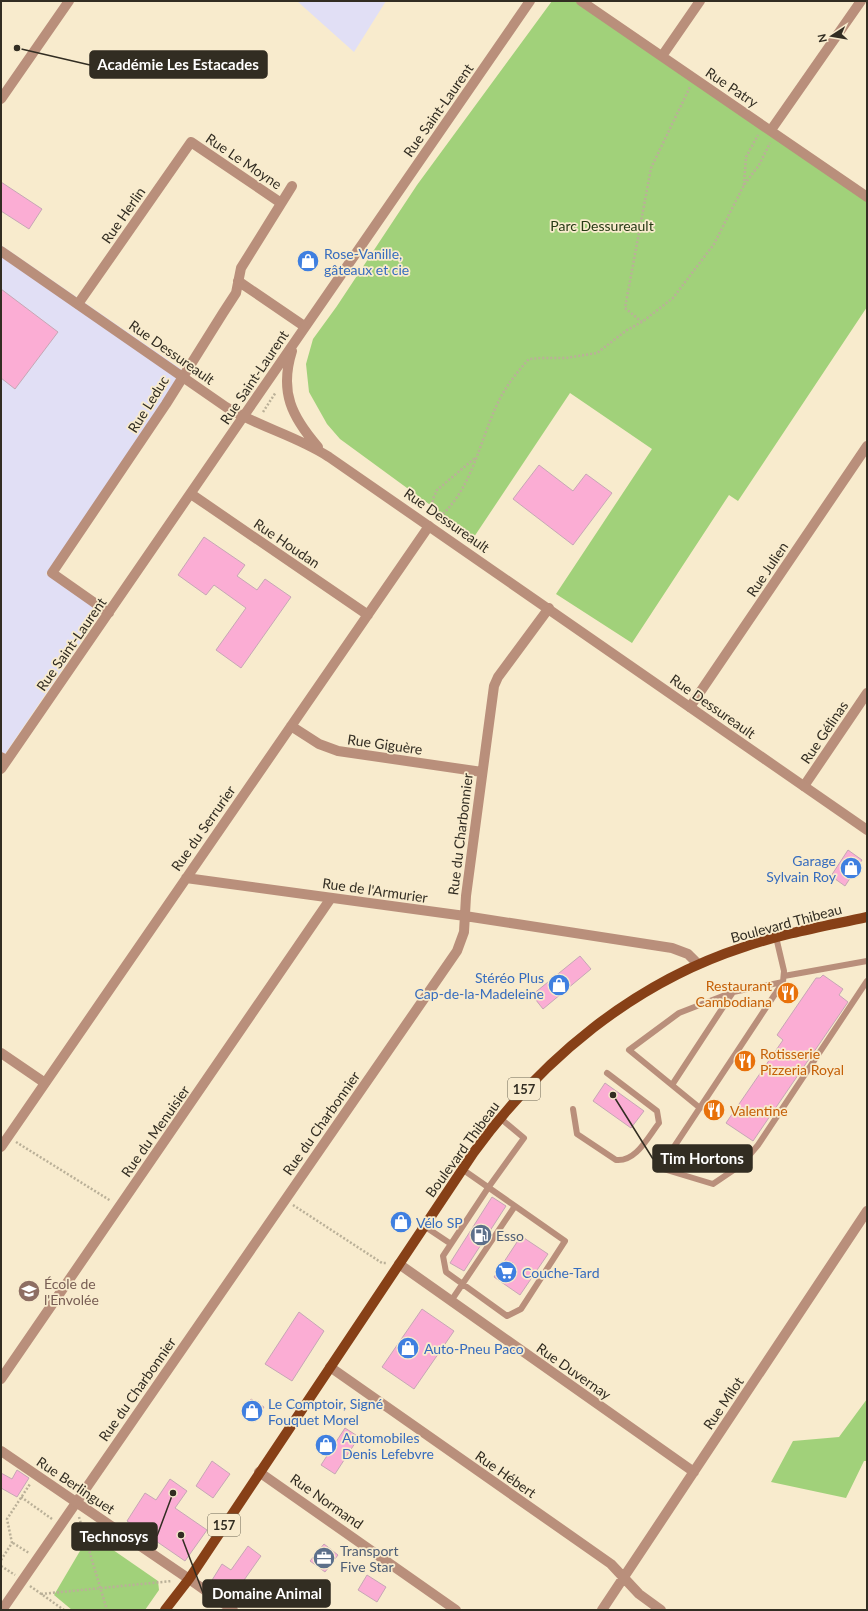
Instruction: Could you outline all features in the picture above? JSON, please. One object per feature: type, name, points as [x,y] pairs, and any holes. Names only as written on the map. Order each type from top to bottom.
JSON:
[{"type":"main road","name":"Boulevard Thibeau","points":[[165,1610],[189,1579],[462,1169],[522,1091],[547,1066],[586,1034],[644,993],[698,964],[776,937],[867,917]]},
{"type":"street","points":[[1,99],[69,1]]},
{"type":"street","name":"Rue Saint-Laurent","points":[[1,769],[5,757],[109,613],[304,326],[530,1]]},
{"type":"street","name":"Rue Patry","points":[[581,1],[867,197]]},
{"type":"street","points":[[662,56],[700,1]]},
{"type":"street","points":[[771,130],[861,1]]},
{"type":"street","name":"Rue Le Moyne","points":[[191,142],[281,203]]},
{"type":"street","name":"Rue Herlin","points":[[78,304],[191,142]]},
{"type":"street","name":"Rue Leduc","points":[[109,613],[52,573],[166,404],[182,376],[236,293],[241,268],[292,186]]},
{"type":"street","name":"Rue Dessureault","points":[[1,251],[243,417],[289,435],[322,452],[867,830]]},
{"type":"street","points":[[238,281],[304,326]]},
{"type":"street","points":[[296,339],[287,371],[289,402],[298,421],[322,452]]},
{"type":"street","name":"Rue Julien","points":[[690,707],[867,446]]},
{"type":"street","name":"Rue Houdan","points":[[191,494],[368,615]]},
{"type":"street","name":"Rue du Serrurier","points":[[1,1147],[429,526]]},
{"type":"street","name":"Rue du Charbonnier","points":[[2,1610],[284,1199],[457,951],[464,932],[465,900],[492,696],[496,681],[549,608]]},
{"type":"street","name":"Rue Gélinas","points":[[804,786],[867,693]]},
{"type":"street","name":"Rue Giguère","points":[[291,726],[325,747],[338,751],[482,772]]},
{"type":"street","name":"Rue de l'Armurier","points":[[186,878],[465,916],[672,948],[688,954],[698,964]]},
{"type":"street","name":"Rue du Menuisier","points":[[1,1379],[332,898]]},
{"type":"street","points":[[1,1053],[45,1083]]},
{"type":"street","name":"Rue Milot","points":[[602,1610],[867,1211]]},
{"type":"street","name":"Rue Duvernay","points":[[399,1264],[694,1472]]},
{"type":"street","name":"Rue Hébert","points":[[330,1367],[611,1564],[639,1594],[661,1610]]},
{"type":"street","name":"Rue Berlinguet","points":[[1,1451],[234,1610]]},
{"type":"street","name":"Rue Normand","points":[[259,1472],[456,1610]]},
{"type":"lane","points":[[776,937],[784,979],[660,1168],[713,1184],[741,1165],[758,1145],[867,981]]},
{"type":"lane","points":[[700,1108],[629,1050],[679,1013],[732,992],[784,979],[867,962]]},
{"type":"lane","points":[[672,1085],[732,992]]},
{"type":"lane","points":[[573,1109],[577,1134],[616,1160],[624,1161],[632,1156],[659,1123],[657,1111],[607,1073]]},
{"type":"lane","points":[[462,1169],[488,1188],[564,1241],[521,1309],[507,1316],[446,1272],[443,1256],[488,1188],[524,1138],[500,1118]]},
{"type":"lane","points":[[451,1301],[515,1206]]},
{"type":"lane","points":[[424,1226],[451,1244]]},
{"type":"path","points":[[642,322],[625,308],[652,168],[690,87],[696,79]]},
{"type":"path","points":[[744,185],[746,156],[756,135]]},
{"type":"path","points":[[440,517],[447,511],[465,482],[503,393],[529,359],[566,358],[597,353],[627,330],[642,322],[673,298],[718,238],[744,185],[759,165],[770,145]]},
{"type":"path","points":[[264,412],[280,386]]},
{"type":"path","points":[[431,512],[433,499],[437,490],[475,458]]},
{"type":"path","points":[[8,1137],[120,1206]]},
{"type":"path","points":[[284,1199],[382,1263],[399,1264]]},
{"type":"path","points":[[1,1560],[12,1543],[7,1519],[29,1486]]},
{"type":"path","points":[[21,1497],[61,1525]]},
{"type":"path","points":[[76,1502],[107,1610]]},
{"type":"path","points":[[12,1543],[21,1548]]},
{"type":"path","points":[[1,1566],[7,1570]]},
{"type":"path","points":[[22,1580],[64,1610]]},
{"type":"path","points":[[41,1594],[157,1582]]},
{"type":"shaded area","points":[[297,1],[386,1],[354,52]]},
{"type":"shaded area","points":[[1,245],[184,371],[46,574],[101,612],[1,760]]},
{"type":"green space","name":"Parc Dessureault","points":[[552,1],[581,1],[867,198],[867,307],[738,501],[729,495],[632,643],[556,594],[652,449],[570,393],[474,537],[340,439],[327,424],[309,392],[306,364],[313,339],[337,306],[417,185]]},
{"type":"green space","points":[[867,1399],[867,1461],[864,1461],[846,1498],[771,1482],[793,1441],[839,1437]]},
{"type":"green space","points":[[90,1534],[158,1581],[159,1590],[145,1610],[72,1610],[54,1595]]},
{"type":"building","points":[[1,182],[42,209],[29,229],[1,211]]},
{"type":"building","points":[[1,289],[58,332],[15,389],[1,378]]},
{"type":"building","points":[[539,465],[573,491],[586,474],[612,493],[573,545],[513,499]]},
{"type":"building","points":[[204,537],[245,565],[237,576],[257,590],[265,579],[291,597],[241,668],[216,650],[246,608],[214,585],[206,595],[178,575]]},
{"type":"building","points":[[848,850],[862,860],[845,886],[831,876]]},
{"type":"building","points":[[580,956],[591,969],[543,1009],[532,995]]},
{"type":"building","points":[[823,975],[843,989],[839,995],[848,1002],[753,1141],[726,1123],[783,1040],[777,1035],[816,978],[820,978]]},
{"type":"building","points":[[605,1083],[644,1111],[631,1128],[593,1101]]},
{"type":"building","points":[[492,1197],[506,1206],[464,1271],[450,1263]]},
{"type":"building","points":[[521,1236],[548,1254],[520,1295],[494,1277]]},
{"type":"building","points":[[422,1309],[454,1331],[414,1389],[382,1367]]},
{"type":"building","points":[[299,1312],[324,1331],[292,1381],[265,1364]]},
{"type":"building","name":"Le Comptoir, Signé Fouquet Morel","points":[[251,1399],[264,1407],[254,1422],[241,1414]]},
{"type":"building","points":[[345,1428],[359,1437],[335,1474],[321,1465]]},
{"type":"building","points":[[212,1461],[230,1474],[213,1498],[196,1486]]},
{"type":"building","points":[[17,1470],[29,1478],[17,1497],[1,1488],[1,1473],[12,1479]]},
{"type":"building","points":[[170,1479],[187,1491],[175,1508],[207,1530],[185,1561],[127,1521],[145,1493],[156,1500]]},
{"type":"building","points":[[324,1544],[338,1555],[325,1572],[310,1561]]},
{"type":"building","points":[[248,1546],[261,1556],[230,1600],[209,1585],[222,1564],[231,1570]]},
{"type":"building","points":[[367,1575],[386,1587],[377,1602],[358,1590]]},
{"type":"place","name":"Académie Les Estacades","points":[[17,48]]},
{"type":"place","name":"Rose-Vanille, gâteaux et cie","points":[[308,261]]},
{"type":"place","name":"Garage Sylvain Roy","points":[[851,868]]},
{"type":"place","name":"Stéréo Plus Cap-de-la-Madeleine","points":[[559,985]]},
{"type":"place","name":"Restaurant Cambodiana","points":[[788,993]]},
{"type":"place","name":"Rotisserie Pizzeria Royal","points":[[745,1061]]},
{"type":"place","name":"Tim Hortons","points":[[613,1095]]},
{"type":"place","name":"Valentine","points":[[714,1110]]},
{"type":"place","name":"Vélo SP","points":[[401,1222]]},
{"type":"place","name":"Esso","points":[[481,1235]]},
{"type":"place","name":"Couche-Tard","points":[[506,1272]]},
{"type":"place","name":"École de l'Envolée","points":[[29,1291]]},
{"type":"place","name":"Auto-Pneu Paco","points":[[408,1348]]},
{"type":"place","name":"Le Comptoir, Signé Fouquet Morel","points":[[252,1411]]},
{"type":"place","name":"Automobiles Denis Lefebvre","points":[[326,1445]]},
{"type":"place","name":"Technosys","points":[[173,1493]]},
{"type":"place","name":"Domaine Animal","points":[[181,1535]]},
{"type":"place","name":"Transport Five Star","points":[[324,1558]]}]
